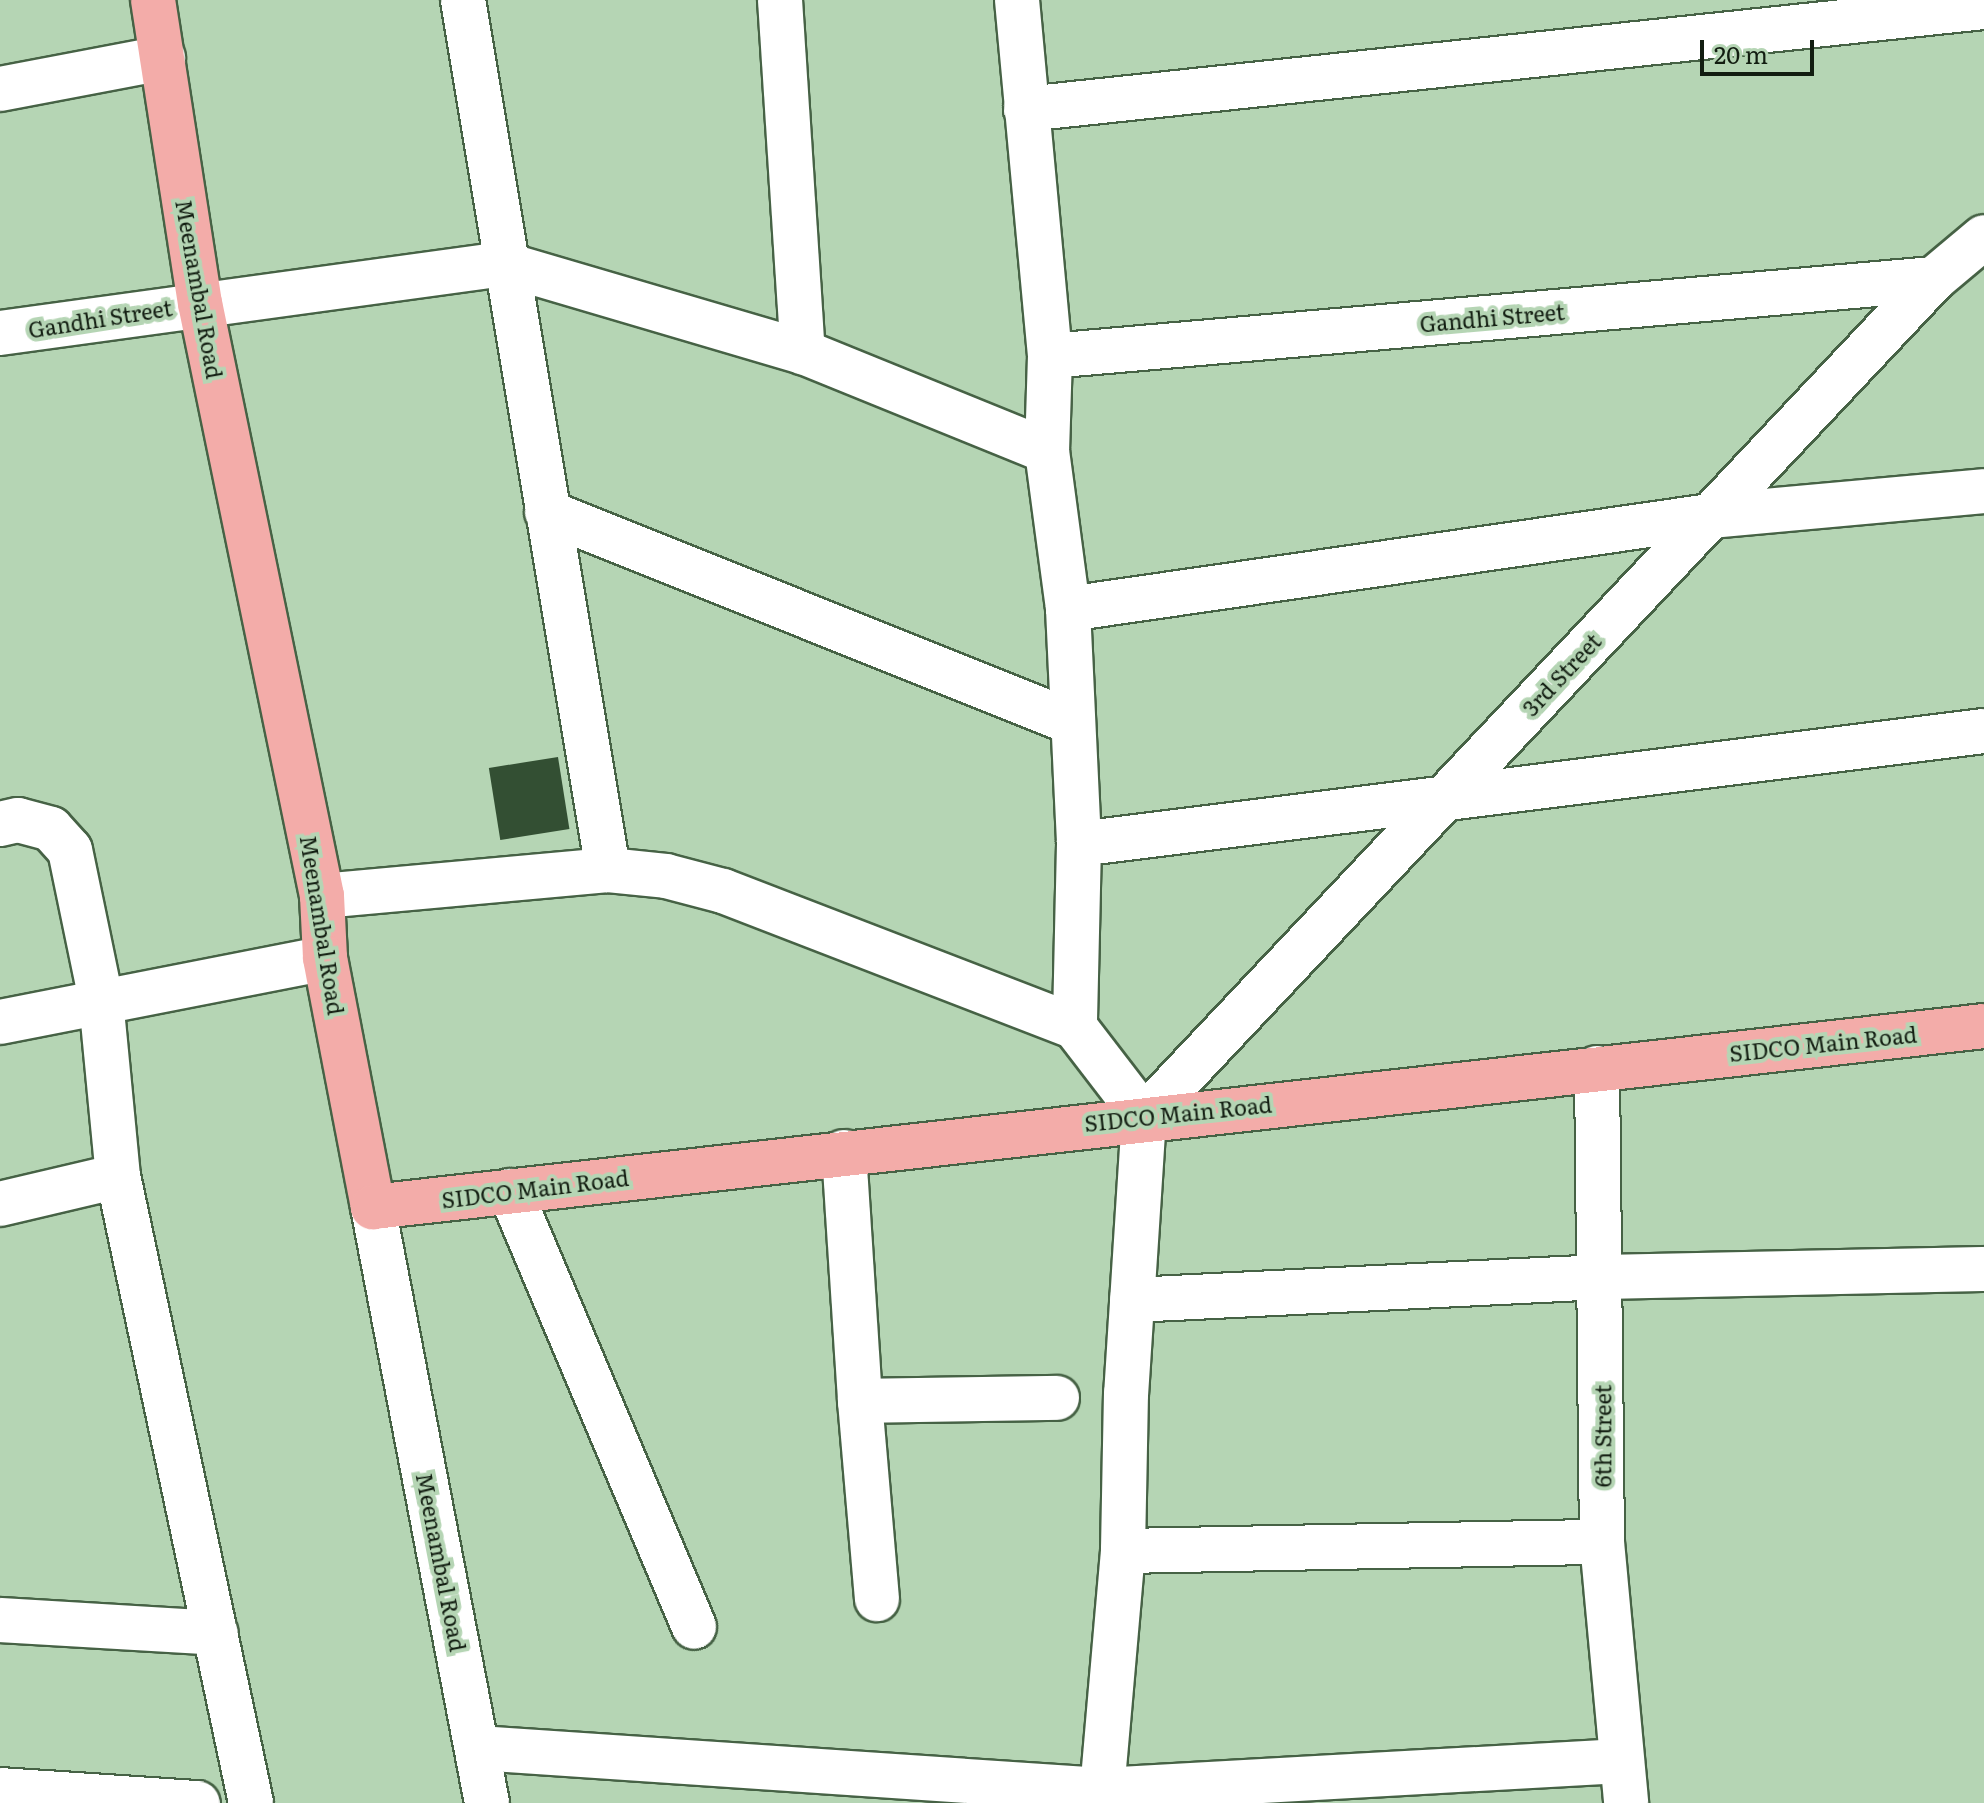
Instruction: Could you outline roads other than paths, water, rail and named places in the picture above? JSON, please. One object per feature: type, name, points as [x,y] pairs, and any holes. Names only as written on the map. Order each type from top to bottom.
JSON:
[{"type":"main road","name":"Meenambal Road","points":[[153,0],[200,303],[322,896],[325,958],[373,1207]]},
{"type":"main road","name":"SIDCO Main Road","points":[[373,1207],[1144,1117],[1984,1026]]},
{"type":"street","points":[[463,0],[504,264],[608,870]]},
{"type":"street","points":[[780,0],[803,352]]},
{"type":"street","points":[[1017,0],[1050,356],[1047,451],[1068,609],[1079,844],[1075,1027]]},
{"type":"street","points":[[1026,109],[1984,7]]},
{"type":"street","points":[[0,89],[163,58]]},
{"type":"street","name":"3rd Street","points":[[1144,1117],[1934,279],[1984,237]]},
{"type":"street","points":[[504,264],[803,352],[1047,451]]},
{"type":"street","name":"Gandhi Street","points":[[0,333],[200,303],[504,264]]},
{"type":"street","name":"Gandhi Street","points":[[1050,356],[1934,279]]},
{"type":"street","points":[[1068,609],[1710,516],[1984,491]]},
{"type":"street","points":[[547,512],[1071,722]]},
{"type":"street","points":[[1079,844],[1984,731]]},
{"type":"street","points":[[0,824],[18,820],[51,829],[70,850],[101,1000],[118,1176],[251,1803]]},
{"type":"street","points":[[322,896],[608,870],[666,876],[723,891],[1075,1027],[1144,1117],[1132,1300],[1123,1551],[1102,1796]]},
{"type":"street","points":[[0,1022],[325,958]]},
{"type":"street","name":"6th Street","points":[[1597,1068],[1602,1542],[1624,1782]]},
{"type":"street","points":[[844,1152],[877,1599]]},
{"type":"street","points":[[0,1204],[118,1176]]},
{"type":"street","points":[[510,1191],[694,1627]]},
{"type":"street","name":"Meenambal Road","points":[[373,1207],[487,1803]]},
{"type":"street","points":[[1132,1300],[1601,1277],[1984,1269]]},
{"type":"street","points":[[860,1401],[1057,1398]]},
{"type":"street","points":[[1123,1551],[1602,1542]]},
{"type":"street","points":[[0,1620],[216,1633]]},
{"type":"street","points":[[478,1748],[1102,1796],[1624,1782]]},
{"type":"street","points":[[0,1790],[198,1803]]}]
